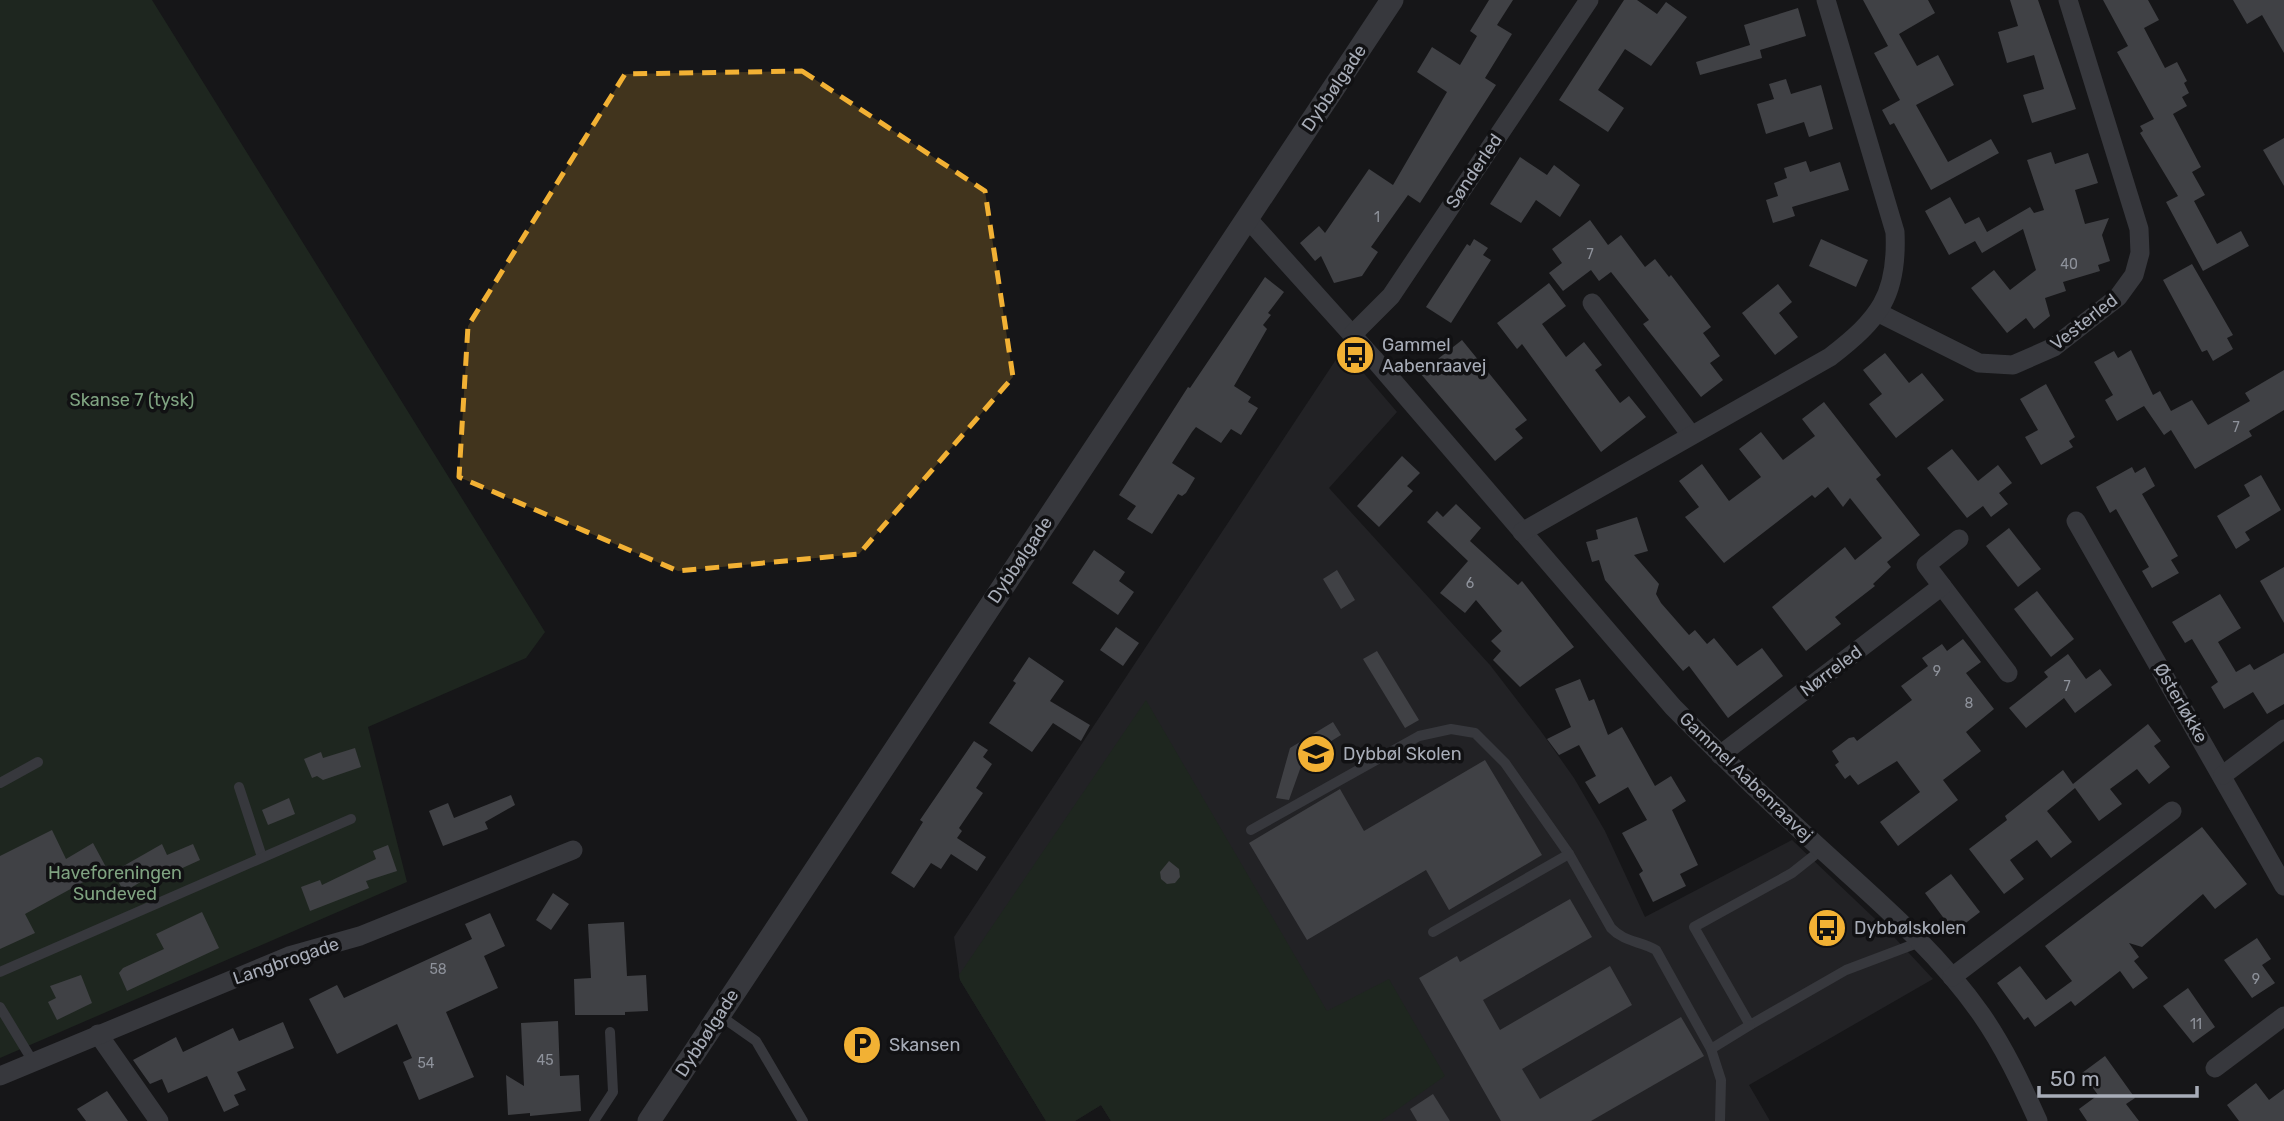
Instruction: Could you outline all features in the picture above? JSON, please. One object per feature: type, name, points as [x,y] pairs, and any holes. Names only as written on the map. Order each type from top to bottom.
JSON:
[{"type":"street","name":"Dybbølgade","points":[[649,1121],[1392,0]]},
{"type":"street","name":"Sønderled","points":[[1352,335],[1391,296],[1589,0]]},
{"type":"street","points":[[1522,532],[1830,357],[1880,313],[1893,283],[1897,260],[1895,232],[1826,0]]},
{"type":"street","name":"Vesterled","points":[[1880,313],[1979,363],[2012,365],[2054,347],[2118,297],[2134,275],[2140,253],[2139,229],[2068,0]]},
{"type":"street","name":"Gammel Aabenraavej","points":[[1247,218],[1352,335],[1673,706],[1720,755],[1893,913],[1952,977],[2011,1060],[2038,1121]]},
{"type":"street","points":[[1592,303],[1691,435]]},
{"type":"street","name":"Østerløkke","points":[[2076,520],[2284,886]]},
{"type":"street","points":[[1959,538],[1926,565],[2008,673]]},
{"type":"street","name":"Nørreled","points":[[1720,755],[1942,586]]},
{"type":"street","points":[[2223,775],[2284,729]]},
{"type":"street","points":[[1952,977],[2172,811]]},
{"type":"street","name":"Langbrogade","points":[[0,1076],[32,1060],[289,956],[360,936],[573,850]]},
{"type":"street","points":[[2215,1068],[2284,1016]]},
{"type":"street","points":[[98,1034],[159,1121]]},
{"type":"lane","points":[[1251,830],[1419,736],[1451,729],[1475,733],[1505,763],[1569,854],[1619,938],[1644,943],[1656,950],[1712,1049],[1721,1080],[1720,1121]]},
{"type":"lane","points":[[0,783],[38,762]]},
{"type":"lane","points":[[239,786],[262,857]]},
{"type":"lane","points":[[0,972],[351,819]]},
{"type":"lane","points":[[1750,1025],[1694,927],[1793,873],[1821,850]]},
{"type":"lane","points":[[1433,932],[1569,854]]},
{"type":"lane","points":[[1712,1049],[1846,970],[1920,942]]},
{"type":"lane","points":[[0,1007],[32,1060]]},
{"type":"lane","points":[[719,1015],[756,1041],[803,1121]]},
{"type":"lane","points":[[594,1121],[613,1092],[610,1032]]},
{"type":"highlighted area","points":[[802,71],[985,191],[1013,377],[859,554],[678,571],[459,477],[468,326],[625,74]]},
{"type":"shaded area","name":"Dybbøl Skolen","points":[[1343,349],[1397,412],[1329,488],[1490,665],[1540,730],[1574,778],[1605,831],[1645,917],[1792,840],[1894,937],[1933,979],[1749,1085],[1770,1121],[1111,1121],[1101,1105],[1075,1121],[1046,1121],[960,980],[954,937]]},
{"type":"green space","points":[[0,0],[152,0],[545,632],[526,658],[368,727],[407,882],[0,1058]]},
{"type":"green space","points":[[1146,700],[1327,1011],[1389,979],[1445,1076],[1381,1121],[1111,1121],[1101,1105],[1075,1121],[1046,1121],[960,980],[959,975]]},
{"type":"building","points":[[1489,0],[1513,0],[1497,25],[1512,34],[1485,78],[1496,85],[1420,203],[1408,195],[1371,247],[1378,252],[1362,276],[1334,283],[1321,256],[1315,261],[1300,243],[1319,226],[1325,233],[1369,169],[1393,185],[1447,92],[1417,72],[1432,47],[1460,65],[1477,36],[1470,31]]},
{"type":"building","points":[[1624,0],[1637,0],[1657,14],[1666,2],[1687,17],[1651,66],[1625,49],[1598,90],[1624,108],[1608,132],[1559,100]]},
{"type":"building","points":[[1863,0],[1928,0],[1935,13],[1899,34],[1917,66],[1938,55],[1954,85],[1916,105],[1948,162],[1991,139],[1999,153],[1931,190],[1894,123],[1890,125],[1882,110],[1900,100],[1874,53],[1888,46]]},
{"type":"building","points":[[2010,0],[2038,0],[2076,109],[2032,123],[2023,95],[2044,89],[2034,55],[2007,63],[1998,32],[2018,26]]},
{"type":"building","points":[[2103,0],[2148,0],[2159,20],[2144,28],[2165,68],[2177,62],[2187,81],[2184,83],[2189,93],[2182,97],[2187,106],[2173,114],[2201,167],[2192,172],[2205,195],[2194,201],[2217,244],[2241,231],[2249,246],[2203,271],[2166,202],[2178,196],[2140,133],[2143,131],[2140,126],[2154,119],[2117,52],[2128,46]]},
{"type":"building","points":[[2233,0],[2284,0],[2284,53],[2262,15],[2247,24]]},
{"type":"building","points":[[1798,8],[1806,36],[1760,50],[1762,58],[1700,75],[1696,62],[1750,45],[1744,25]]},
{"type":"building","points":[[1786,79],[1791,94],[1821,85],[1833,129],[1809,137],[1804,122],[1766,134],[1757,104],[1774,99],[1769,84]]},
{"type":"building","points":[[2284,138],[2284,186],[2263,150]]},
{"type":"building","points":[[2051,152],[2055,164],[2088,153],[2098,183],[2075,190],[2085,224],[2109,218],[2102,235],[2110,261],[2098,265],[2100,271],[2063,282],[2066,291],[2045,298],[2050,316],[2034,329],[2026,318],[2007,333],[1971,288],[1994,270],[2010,290],[2036,270],[2023,229],[1982,253],[1975,241],[1949,255],[1925,211],[1950,197],[1965,224],[1979,217],[1987,232],[2030,207],[2034,213],[2044,210],[2027,160]]},
{"type":"building","points":[[1520,157],[1547,175],[1554,165],[1580,185],[1560,217],[1536,200],[1521,223],[1490,204]]},
{"type":"building","points":[[1806,161],[1810,172],[1840,162],[1849,190],[1792,207],[1795,216],[1773,223],[1766,200],[1778,196],[1774,183],[1787,178],[1784,168]]},
{"type":"building","points":[[1590,220],[1608,245],[1621,235],[1645,267],[1655,259],[1669,277],[1671,275],[1711,327],[1703,333],[1720,356],[1710,363],[1723,380],[1701,397],[1643,324],[1649,320],[1611,272],[1599,281],[1591,270],[1563,291],[1549,273],[1562,263],[1552,249]]},
{"type":"building","points":[[1474,239],[1488,248],[1483,255],[1491,260],[1451,323],[1426,307],[1467,244],[1470,246]]},
{"type":"building","points":[[1821,239],[1868,260],[1856,287],[1809,266]]},
{"type":"building","points":[[2192,264],[2233,335],[2227,338],[2233,349],[2213,361],[2207,350],[2202,352],[2163,280]]},
{"type":"building","points":[[1265,277],[1284,292],[1268,313],[1271,315],[1263,325],[1267,329],[1234,386],[1251,397],[1248,402],[1258,408],[1241,435],[1231,429],[1221,443],[1196,427],[1172,463],[1195,478],[1186,493],[1182,496],[1178,494],[1152,534],[1127,519],[1136,506],[1119,495],[1188,387],[1190,388]]},
{"type":"building","points":[[1549,283],[1566,306],[1542,324],[1566,357],[1584,342],[1602,365],[1595,370],[1620,403],[1629,396],[1646,417],[1601,452],[1522,344],[1517,349],[1497,323]]},
{"type":"building","points":[[1778,284],[1792,302],[1779,313],[1798,337],[1775,355],[1742,313]]},
{"type":"building","points":[[1462,340],[1527,420],[1515,429],[1523,438],[1495,461],[1420,373]]},
{"type":"building","points":[[2131,350],[2153,395],[2160,391],[2171,411],[2192,400],[2208,425],[2250,401],[2245,393],[2284,370],[2284,410],[2249,431],[2252,436],[2195,469],[2171,430],[2164,435],[2144,406],[2117,421],[2105,400],[2113,395],[2094,362],[2114,351],[2118,358]]},
{"type":"building","points":[[1885,353],[1909,383],[1922,373],[1944,400],[1896,438],[1869,404],[1882,394],[1863,370]]},
{"type":"building","points":[[2046,384],[2075,437],[2069,441],[2073,447],[2041,465],[2025,437],[2038,430],[2020,399]]},
{"type":"building","points":[[1824,402],[1881,475],[1876,479],[1920,535],[1887,562],[1891,567],[1873,584],[1875,586],[1835,617],[1841,624],[1806,651],[1772,607],[1845,547],[1855,560],[1882,538],[1850,498],[1843,507],[1828,487],[1815,498],[1812,495],[1724,563],[1685,517],[1699,507],[1679,481],[1702,464],[1729,501],[1761,477],[1739,449],[1761,432],[1783,460],[1815,436],[1802,419]]},
{"type":"building","points":[[1952,449],[1978,481],[1998,465],[2012,483],[1999,493],[2008,504],[1991,517],[1983,506],[1967,518],[1927,468]]},
{"type":"building","points":[[1402,456],[1420,473],[1407,486],[1413,491],[1379,527],[1357,506]]},
{"type":"building","points":[[2132,467],[2135,473],[2145,467],[2155,486],[2142,494],[2178,556],[2171,560],[2179,573],[2152,588],[2142,571],[2149,567],[2116,509],[2110,513],[2096,487]]},
{"type":"building","points":[[2261,475],[2281,510],[2245,532],[2250,540],[2236,549],[2217,516],[2250,496],[2244,485]]},
{"type":"building","points":[[1456,504],[1481,528],[1470,541],[1518,585],[1522,581],[1574,647],[1520,687],[1493,660],[1501,651],[1491,641],[1502,631],[1476,600],[1465,613],[1440,593],[1468,561],[1427,522],[1437,511],[1443,517]]},
{"type":"building","points":[[1637,517],[1648,551],[1634,555],[1659,584],[1656,594],[1661,603],[1689,635],[1695,630],[1707,644],[1714,638],[1737,666],[1762,648],[1783,676],[1728,718],[1689,666],[1683,671],[1605,580],[1599,560],[1592,562],[1586,542],[1598,539],[1596,530]]},
{"type":"building","points":[[2009,528],[2041,569],[2018,587],[1986,546]]},
{"type":"building","points":[[1094,550],[1125,572],[1119,581],[1134,592],[1118,615],[1072,583]]},
{"type":"building","points":[[2284,567],[2284,623],[2260,581]]},
{"type":"building","points":[[1337,570],[1355,600],[1341,609],[1323,579]]},
{"type":"building","points":[[2037,591],[2074,639],[2051,657],[2014,609]]},
{"type":"building","points":[[2220,594],[2241,628],[2218,642],[2236,672],[2250,664],[2254,670],[2284,653],[2284,704],[2267,714],[2253,692],[2224,709],[2211,687],[2218,682],[2192,639],[2185,643],[2172,622]]},
{"type":"building","points":[[1116,627],[1139,643],[1123,666],[1100,650]]},
{"type":"building","points":[[1963,639],[1981,662],[1966,673],[1994,709],[1966,732],[1981,751],[1943,780],[1958,800],[1898,846],[1880,822],[1920,792],[1897,761],[1858,785],[1850,775],[1845,779],[1835,765],[1839,762],[1832,751],[1849,738],[1854,737],[1857,741],[1912,700],[1901,686],[1928,666],[1922,658],[1942,644],[1947,651]]},
{"type":"building","points":[[1377,651],[1419,720],[1405,728],[1363,659]]},
{"type":"building","points":[[2068,654],[2086,679],[2100,669],[2112,685],[2075,713],[2064,698],[2026,728],[2009,708],[2048,677],[2044,672]]},
{"type":"building","points":[[1029,657],[1064,681],[1050,701],[1090,725],[1081,741],[1053,723],[1032,752],[989,723],[1016,683],[1013,681]]},
{"type":"building","points":[[1580,679],[1589,701],[1594,699],[1608,735],[1622,727],[1655,786],[1671,776],[1686,801],[1672,810],[1698,865],[1680,874],[1686,886],[1653,902],[1639,874],[1643,871],[1622,833],[1647,820],[1628,787],[1599,804],[1585,782],[1596,776],[1579,745],[1559,755],[1547,739],[1571,727],[1555,689]]},
{"type":"building","points":[[1333,722],[1341,735],[1304,758],[1289,800],[1276,798],[1290,748]]},
{"type":"building","points":[[2148,724],[2161,741],[2154,746],[2170,767],[2149,784],[2137,769],[2110,789],[2122,804],[2099,821],[2075,788],[2047,811],[2072,842],[2051,858],[2037,840],[2010,860],[2024,879],[2004,894],[1969,849],[2007,820],[2005,816],[2063,770],[2073,784]]},
{"type":"building","points":[[974,741],[988,750],[983,757],[992,764],[976,788],[983,793],[959,828],[962,831],[957,838],[986,857],[977,871],[951,854],[941,869],[931,863],[914,888],[891,873],[923,822],[920,820]]},
{"type":"building","points":[[355,748],[361,767],[323,780],[317,776],[312,778],[304,759],[321,752],[323,758]]},
{"type":"building","points":[[1485,760],[1542,855],[1449,910],[1426,870],[1307,940],[1249,843],[1340,789],[1364,831]]},
{"type":"building","points":[[511,795],[515,805],[485,822],[488,829],[443,846],[429,811],[448,803],[454,818]]},
{"type":"building","points":[[289,798],[295,814],[268,825],[262,810]]},
{"type":"building","points":[[2202,827],[2247,884],[2215,909],[2203,894],[2142,947],[2129,943],[2139,957],[2134,961],[2148,978],[2133,989],[2120,971],[2075,1006],[2071,1001],[2035,1027],[2028,1017],[2024,1020],[1997,983],[2020,966],[2046,1000],[2072,981],[2045,946]]},
{"type":"building","points":[[52,830],[66,859],[93,843],[107,869],[25,914],[35,933],[0,949],[0,856]]},
{"type":"building","points":[[162,844],[167,855],[193,844],[200,860],[165,876],[162,869],[124,892],[113,872]]},
{"type":"building","points":[[388,845],[397,871],[366,881],[369,888],[310,911],[301,887],[320,880],[322,885],[376,859],[373,851]]},
{"type":"building","points":[[1169,861],[1179,869],[1180,877],[1175,883],[1167,884],[1161,879],[1160,872]]},
{"type":"building","points":[[1951,874],[1980,912],[1954,932],[1925,893]]},
{"type":"building","points":[[553,893],[569,904],[551,930],[536,920]]},
{"type":"building","points":[[1570,899],[1592,937],[1483,1000],[1500,1030],[1610,966],[1632,1005],[1522,1069],[1540,1099],[1681,1017],[1704,1056],[1591,1121],[1501,1121],[1419,978],[1457,956],[1460,962]]},
{"type":"building","points":[[202,912],[219,948],[127,991],[119,973],[123,968],[164,949],[156,934]]},
{"type":"building","points":[[490,913],[505,946],[484,956],[498,988],[446,1012],[474,1077],[419,1100],[403,1062],[412,1058],[397,1024],[337,1054],[309,999],[337,985],[344,998],[472,939],[465,924]]},
{"type":"building","points":[[624,922],[627,976],[646,975],[648,1011],[625,1012],[625,1015],[575,1015],[574,979],[591,978],[588,924]]},
{"type":"building","points":[[2257,938],[2271,959],[2262,965],[2275,983],[2252,998],[2224,960]]},
{"type":"building","points":[[81,975],[92,1003],[57,1020],[48,1002],[56,998],[50,986]]},
{"type":"building","points":[[2188,988],[2215,1027],[2193,1043],[2163,1006]]},
{"type":"building","points":[[558,1021],[560,1076],[579,1075],[581,1111],[530,1116],[530,1113],[508,1115],[506,1075],[524,1086],[521,1023]]},
{"type":"building","points":[[283,1022],[294,1048],[237,1072],[246,1090],[234,1095],[239,1105],[224,1112],[207,1076],[168,1093],[162,1079],[150,1084],[133,1060],[176,1037],[183,1052],[233,1028],[239,1041]]},
{"type":"building","points":[[2105,1056],[2135,1098],[2126,1104],[2139,1121],[2087,1121],[2079,1109],[2098,1095],[2082,1073]]},
{"type":"building","points":[[2256,1083],[2269,1100],[2284,1089],[2284,1121],[2239,1121],[2227,1105]]},
{"type":"building","points":[[107,1091],[128,1121],[86,1121],[77,1109]]},
{"type":"building","points":[[1433,1094],[1450,1121],[1417,1121],[1410,1109]]},
{"type":"place","name":"Gammel Aabenraavej","points":[[1355,355]]},
{"type":"place","name":"Dybbøl Skolen","points":[[1316,754]]},
{"type":"place","name":"Dybbølskolen","points":[[1827,928]]},
{"type":"place","name":"Skansen","points":[[862,1045]]},
{"type":"park label","name":"Skanse 7 (tysk)","points":[[132,400]]},
{"type":"park label","name":"Haveforeningen Sundeved","points":[[115,883]]}]
